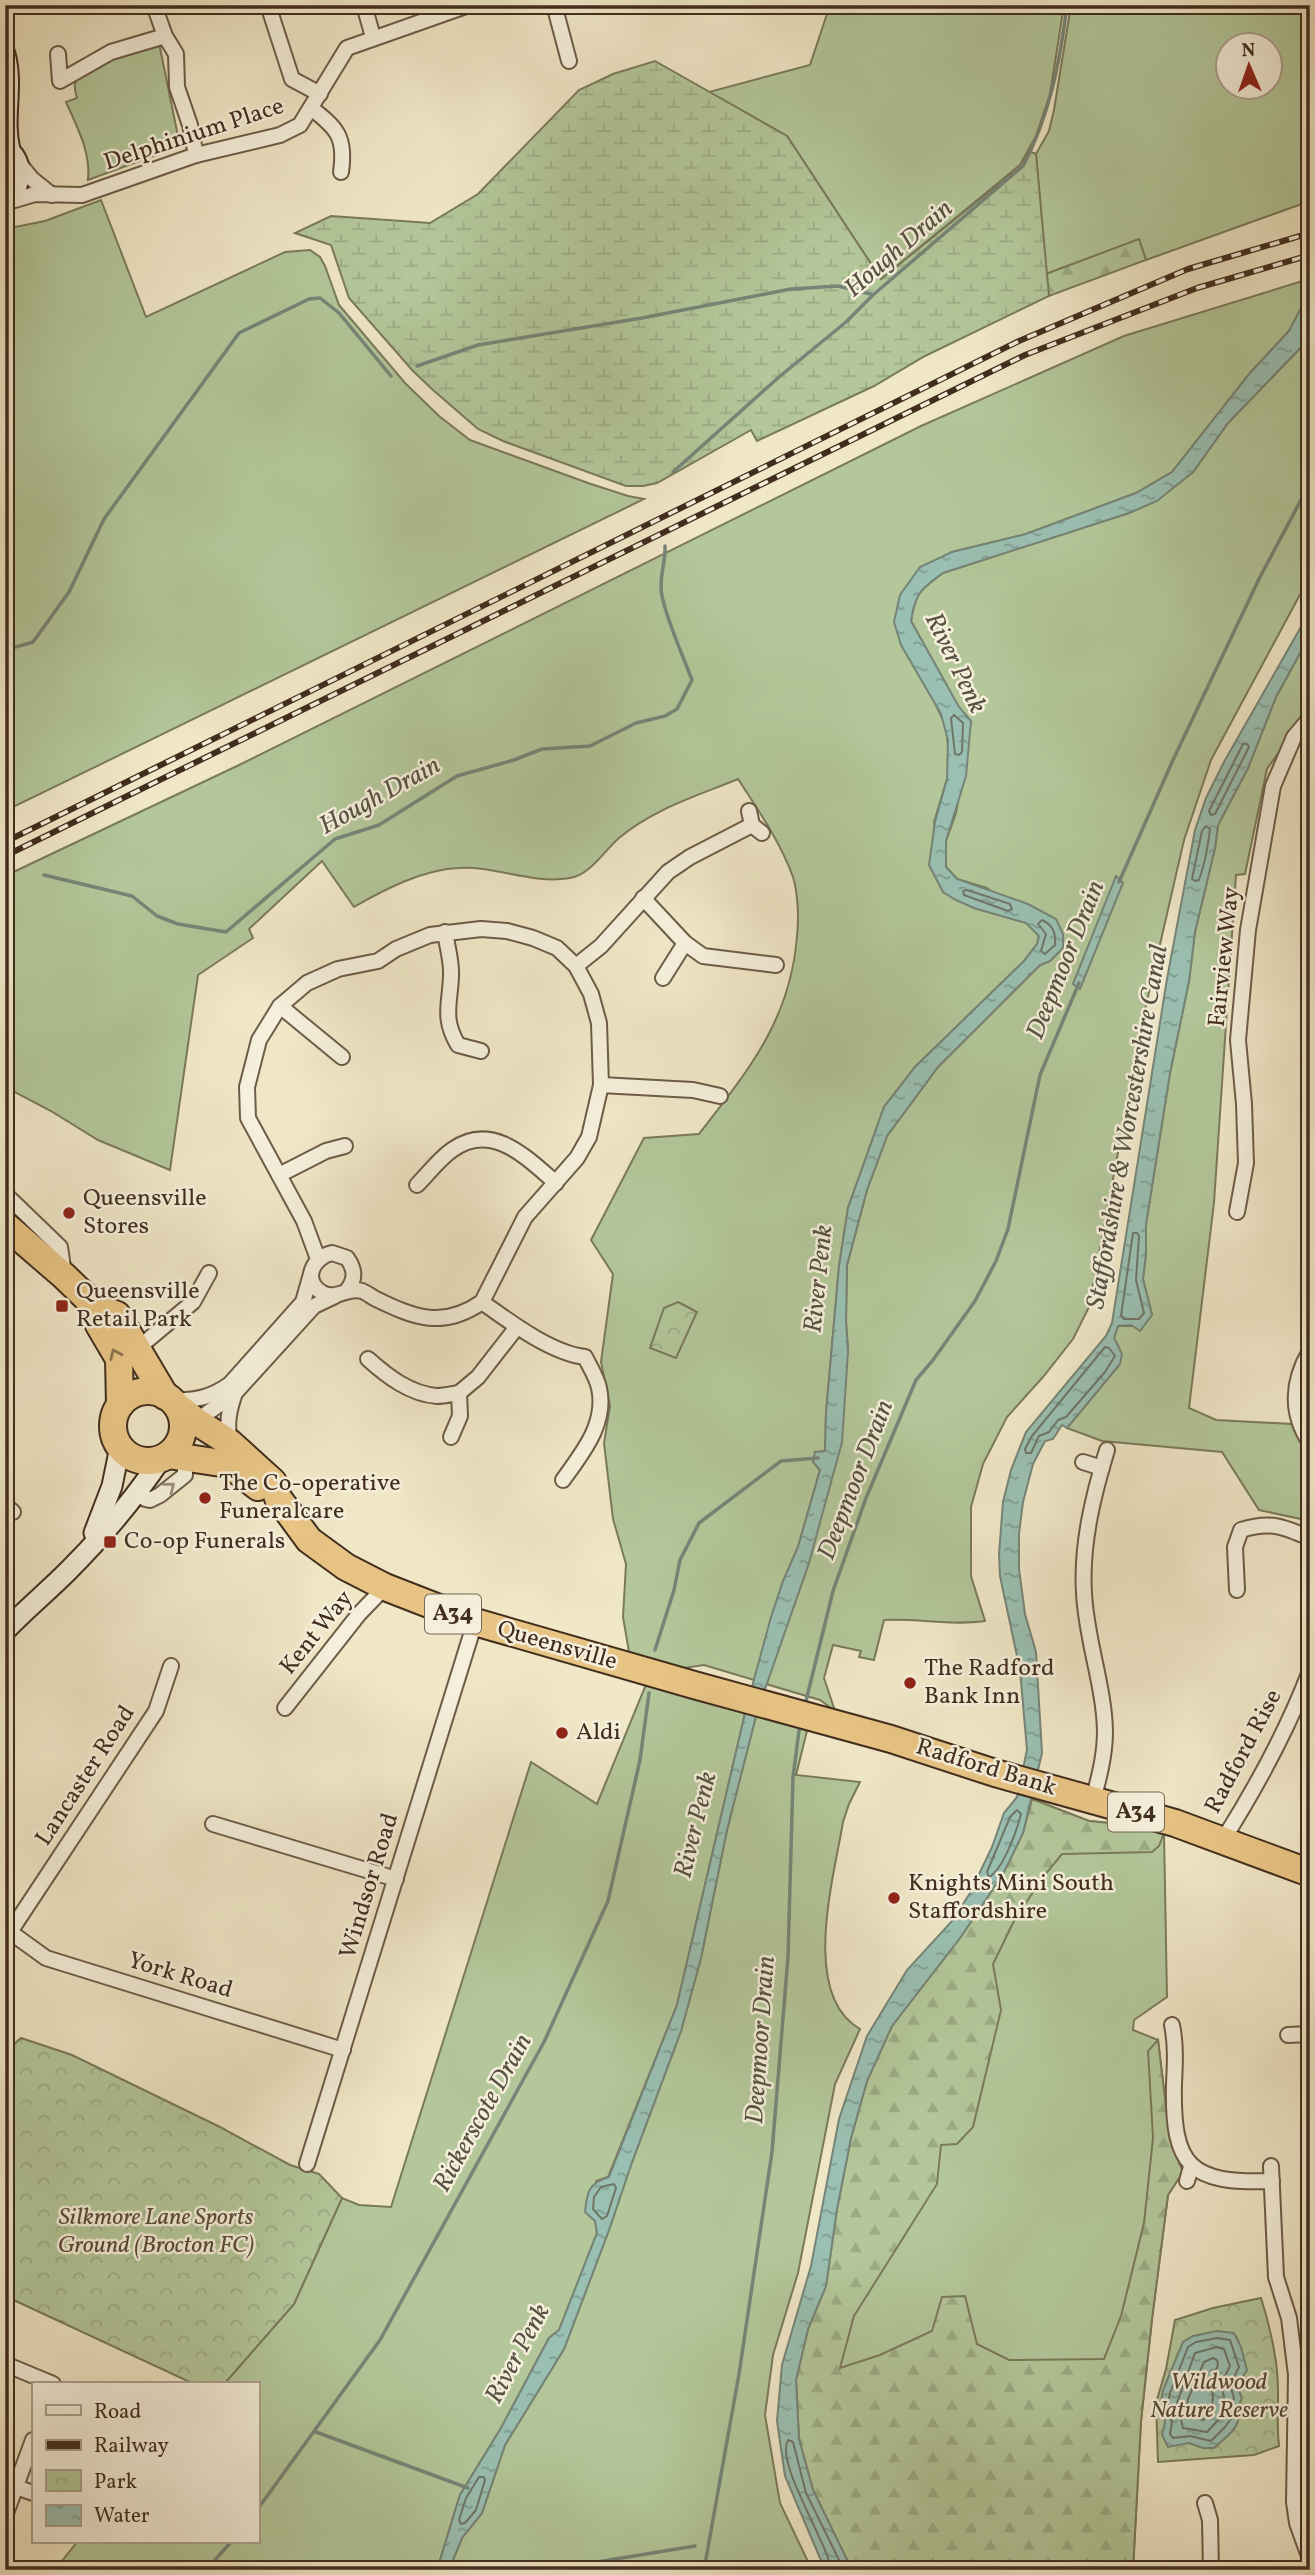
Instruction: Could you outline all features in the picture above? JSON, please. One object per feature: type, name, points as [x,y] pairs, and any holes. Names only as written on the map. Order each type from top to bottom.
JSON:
[{"type":"highway","name":"A34","points":[[5,1226],[96,1307],[117,1315],[137,1349],[175,1429],[221,1462],[234,1468],[260,1489],[278,1498]]},
{"type":"highway","name":"A34","points":[[96,1307],[99,1325],[119,1359],[120,1405]]},
{"type":"highway","points":[[149,1391],[175,1429],[138,1460],[120,1447],[114,1432],[113,1424],[120,1405],[140,1392],[149,1391]]},
{"type":"highway","name":"A34","points":[[175,1429],[230,1443]]},
{"type":"highway","name":"Queensville","points":[[230,1443],[273,1482],[278,1498],[309,1539],[346,1567],[385,1587],[475,1622],[658,1674]]},
{"type":"highway","name":"Radford Bank","points":[[658,1674],[920,1747],[995,1773],[1175,1823],[1310,1873]]},
{"type":"street","points":[[154,5],[165,36],[176,54],[177,87],[190,125],[196,155]]},
{"type":"street","points":[[268,5],[292,79],[320,94]]},
{"type":"street","points":[[363,5],[373,37]]},
{"type":"street","points":[[552,5],[569,61]]},
{"type":"street","name":"Delphinium Place","points":[[5,202],[35,194],[82,195],[196,155],[280,135],[300,125],[348,48],[467,6]]},
{"type":"street","points":[[58,54],[60,80],[111,52],[165,36]]},
{"type":"street","points":[[5,54],[10,81],[6,118],[11,153],[20,173],[18,187],[5,202]]},
{"type":"street","points":[[311,108],[334,126],[344,152],[341,172]]},
{"type":"street","points":[[11,153],[32,180],[52,195]]},
{"type":"street","name":"Fairview Way","points":[[1237,1212],[1246,1163],[1238,1040],[1248,930],[1273,786],[1294,737],[1310,718]]},
{"type":"street","points":[[576,966],[601,946],[668,872],[754,823]]},
{"type":"street","points":[[643,898],[685,943],[703,956],[777,965]]},
{"type":"street","points":[[175,1429],[235,1392],[314,1306],[348,1292],[353,1282],[354,1273],[347,1258],[325,1256],[314,1243],[248,1118],[247,1087],[259,1040],[279,1006],[307,983],[338,969],[378,961],[396,949],[445,932],[481,929],[507,931],[557,948],[576,966],[591,994],[599,1023],[601,1085],[589,1137],[577,1158],[525,1217],[482,1302],[454,1318],[413,1316],[348,1292],[319,1291],[311,1274]]},
{"type":"street","points":[[445,932],[452,974],[447,999],[450,1030],[458,1045],[481,1051]]},
{"type":"street","points":[[663,978],[685,943]]},
{"type":"street","points":[[279,1006],[342,1056]]},
{"type":"street","points":[[601,1085],[693,1090],[720,1096]]},
{"type":"street","points":[[417,1185],[451,1150],[470,1141],[494,1140],[516,1148],[556,1183]]},
{"type":"street","points":[[279,1175],[326,1151],[345,1146]]},
{"type":"street","points":[[5,1194],[60,1247],[64,1276]]},
{"type":"street","points":[[5,1631],[141,1490],[175,1429],[198,1400],[218,1393],[230,1384],[303,1302],[311,1274],[325,1256]]},
{"type":"street","points":[[137,1349],[193,1303],[209,1273]]},
{"type":"street","points":[[482,1302],[517,1327],[573,1356],[585,1357],[599,1387],[600,1409],[591,1439],[563,1480]]},
{"type":"street","points":[[368,1359],[391,1379],[410,1388],[436,1396],[459,1393],[478,1377],[517,1327]]},
{"type":"street","points":[[1310,1351],[1298,1376],[1295,1400],[1303,1433],[1310,1443]]},
{"type":"street","points":[[230,1443],[227,1429],[235,1392]]},
{"type":"street","points":[[452,1437],[460,1416],[459,1393]]},
{"type":"street","points":[[141,1490],[145,1499],[150,1500],[185,1475],[175,1429]]},
{"type":"street","points":[[86,1550],[104,1512],[120,1447]]},
{"type":"street","points":[[1093,1800],[1105,1733],[1084,1595],[1084,1559],[1091,1508],[1107,1450]]},
{"type":"street","points":[[1083,1462],[1102,1468]]},
{"type":"street","points":[[1237,1590],[1235,1547],[1241,1530],[1276,1524],[1310,1538]]},
{"type":"street","name":"Kent Way","points":[[285,1708],[359,1614],[385,1587]]},
{"type":"street","name":"Windsor Road","points":[[307,2164],[475,1622]]},
{"type":"street","name":"Lancaster Road","points":[[7,1936],[156,1711],[171,1666]]},
{"type":"street","name":"Radford Rise","points":[[1223,1840],[1257,1786],[1307,1686],[1310,1671]]},
{"type":"street","points":[[213,1824],[396,1879]]},
{"type":"street","name":"York Road","points":[[7,1936],[46,1958],[343,2050]]},
{"type":"street","points":[[1288,2035],[1309,2034],[1309,2018]]},
{"type":"street","points":[[1176,2034],[1174,2089],[1178,2140],[1189,2174],[1238,2182],[1272,2181]]},
{"type":"street","points":[[1271,2166],[1276,2277],[1289,2318],[1296,2375],[1294,2502],[1297,2523],[1310,2559]]},
{"type":"street","points":[[5,2364],[48,2382]]},
{"type":"street","points":[[5,2516],[32,2443]]},
{"type":"street","points":[[16,2487],[32,2493]]},
{"type":"street","points":[[1205,2503],[1210,2520],[1211,2570]]},
{"type":"street","points":[[1210,2520],[1225,2515]]},
{"type":"green space","points":[[830,5],[1064,5],[1050,94],[1036,136],[1020,165],[881,279],[787,136],[709,92],[810,65]]},
{"type":"green space","points":[[1071,5],[1310,5],[1310,201],[1146,260],[1138,240],[1046,274],[1036,154],[1049,131]]},
{"type":"green space","points":[[159,43],[180,146],[88,180],[85,150],[66,102],[77,98],[76,80],[84,72],[104,62]]},
{"type":"green space","points":[[655,61],[787,136],[881,279],[995,187],[1020,165],[1029,151],[1036,154],[1049,296],[925,356],[874,386],[757,441],[751,430],[657,483],[626,486],[503,441],[478,429],[413,371],[349,298],[331,245],[295,233],[331,216],[430,223],[478,194],[579,90],[613,74]]},
{"type":"green space","points":[[101,200],[146,317],[285,252],[310,250],[320,257],[325,266],[339,305],[405,383],[439,416],[470,440],[588,483],[644,499],[5,811],[5,229],[45,221]]},
{"type":"green space","points":[[1139,239],[1146,260],[1049,296],[1046,274]]},
{"type":"green space","points":[[1310,271],[1310,291],[1289,331],[1250,373],[1172,472],[1136,493],[1026,534],[952,552],[900,595],[924,681],[946,726],[949,759],[947,779],[934,822],[943,892],[974,908],[1027,923],[1039,935],[1037,944],[1024,961],[915,1067],[884,1107],[848,1208],[839,1266],[825,1452],[813,1462],[820,1470],[754,1680],[704,1665],[677,1669],[629,1652],[623,1617],[626,1564],[613,1519],[604,1443],[610,1406],[601,1362],[613,1274],[591,1240],[644,1138],[699,1134],[750,1066],[776,1019],[786,993],[798,929],[795,884],[775,838],[738,779],[646,819],[619,838],[591,867],[570,878],[542,879],[485,869],[458,868],[431,872],[404,882],[354,907],[322,861],[249,929],[253,938],[198,975],[170,1170],[98,1140],[5,1087],[5,876],[237,766],[921,426],[1124,336],[1306,280]]},
{"type":"green space","points":[[1310,338],[1310,576],[1211,760],[1184,840],[1144,1014],[1089,1307],[1073,1339],[1007,1417],[983,1464],[971,1507],[971,1576],[985,1621],[960,1623],[884,1620],[874,1660],[859,1657],[861,1651],[833,1645],[824,1678],[835,1711],[820,1700],[766,1684],[809,1563],[848,1351],[847,1265],[867,1190],[887,1136],[938,1067],[1040,965],[1050,961],[1063,948],[987,888],[957,879],[946,867],[946,841],[956,813],[971,721],[959,708],[911,621],[917,598],[924,588],[943,573],[1129,513],[1157,500],[1193,472],[1228,423]]},
{"type":"green space","points":[[1310,635],[1310,709],[1267,769],[1245,874],[1236,875],[1214,1203],[1189,1408],[1216,1420],[1292,1424],[1310,1453],[1310,1521],[1259,1510],[1222,1452],[1102,1441],[1067,1428],[1120,1364],[1120,1350],[1114,1338],[1118,1326],[1136,1326],[1152,1315],[1143,1279],[1146,1224],[1170,1073],[1189,981],[1195,932],[1218,825],[1248,768],[1276,697]]},
{"type":"green space","points":[[678,1302],[697,1312],[676,1358],[650,1348],[664,1308]]},
{"type":"green space","points":[[647,1682],[746,1709],[677,2005],[608,2177],[596,2181],[597,2233],[559,2330],[549,2338],[501,2428],[460,2495],[437,2570],[55,2570],[75,2544],[259,2544],[259,2382],[226,2382],[294,2304],[342,2198],[359,2205],[391,2207],[531,1762],[597,1804]]},
{"type":"green space","points":[[757,1712],[808,1727],[796,1775],[860,1782],[843,1822],[829,1903],[826,1963],[831,1990],[842,2013],[860,2029],[835,2084],[798,2273],[773,2355],[765,2415],[780,2503],[812,2570],[449,2570],[462,2538],[482,2513],[505,2445],[564,2349],[681,2031],[701,1958],[727,1830]]},
{"type":"green space","points":[[1032,1799],[1089,1821],[1131,1825],[1164,1833],[1167,1997],[1134,2020],[1133,2030],[1158,2040],[1170,2140],[1183,2172],[1168,2195],[1152,2319],[1141,2421],[1133,2570],[852,2570],[799,2439],[1023,1833]]},
{"type":"green space","points":[[1032,1799],[1089,1821],[1131,1825],[1164,1833],[1159,1846],[1152,1852],[1062,1854],[1014,1921],[993,1964],[1001,2010],[973,2127],[957,2144],[941,2145],[937,2184],[854,2316],[840,2368],[880,2355],[932,2331],[942,2297],[965,2296],[977,2344],[1009,2360],[1104,2359],[1121,2316],[1144,2223],[1153,2138],[1148,2051],[1158,2040],[1170,2140],[1183,2172],[1168,2195],[1152,2319],[1141,2421],[1133,2570],[852,2570],[813,2490],[799,2439],[796,2380],[808,2329],[826,2286],[851,2138],[867,2081],[892,2026],[960,1938],[1003,1874],[1023,1833]]},
{"type":"green space","name":"Silkmore Lane Sports Ground (Brocton FC)","points":[[21,2038],[72,2055],[220,2127],[290,2165],[319,2174],[342,2198],[294,2304],[226,2382],[190,2382],[5,2296],[5,2052]]},
{"type":"green space","name":"Wildwood Nature Reserve","points":[[1261,2298],[1276,2359],[1279,2446],[1254,2455],[1158,2462],[1156,2403],[1166,2369],[1175,2320],[1213,2308]]},
{"type":"water","points":[[1310,291],[1310,338],[1228,423],[1193,472],[1157,501],[1129,513],[943,573],[924,588],[917,598],[911,621],[959,707],[971,721],[966,776],[946,841],[946,867],[957,879],[1028,904],[1056,919],[1063,934],[1063,948],[1050,961],[1040,965],[938,1067],[887,1136],[867,1190],[847,1265],[848,1351],[842,1442],[809,1563],[757,1712],[727,1830],[701,1958],[681,2031],[564,2349],[505,2445],[482,2513],[462,2538],[449,2570],[437,2570],[460,2495],[501,2428],[549,2338],[559,2330],[597,2233],[595,2221],[585,2212],[588,2194],[597,2182],[609,2177],[677,2005],[746,1709],[771,1617],[798,1547],[820,1470],[813,1462],[815,1452],[825,1451],[839,1266],[848,1208],[884,1107],[915,1067],[1024,961],[1037,944],[1039,936],[1026,923],[974,908],[943,892],[929,865],[935,822],[947,779],[948,740],[941,714],[901,645],[894,622],[900,595],[920,567],[952,552],[1026,534],[1136,493],[1172,472],[1250,373],[1289,331]]},
{"type":"water","points":[[1310,611],[1310,635],[1276,697],[1248,768],[1218,825],[1195,932],[1189,981],[1170,1073],[1146,1224],[1143,1279],[1152,1315],[1140,1331],[1131,1325],[1118,1326],[1114,1338],[1122,1354],[1120,1364],[1067,1428],[1062,1425],[1053,1439],[1045,1441],[1033,1464],[1023,1502],[1019,1569],[1025,1614],[1036,1652],[1042,1753],[1023,1833],[1003,1874],[960,1938],[892,2026],[867,2081],[851,2138],[826,2286],[808,2329],[796,2380],[799,2439],[813,2490],[852,2570],[825,2570],[785,2476],[777,2421],[782,2365],[811,2266],[839,2119],[867,2036],[907,1970],[953,1920],[970,1893],[992,1847],[1004,1813],[1017,1797],[1027,1750],[1020,1670],[1000,1576],[1003,1502],[1011,1470],[1026,1432],[1106,1336],[1112,1323],[1167,979],[1195,830],[1206,798],[1224,762]]},
{"type":"water","points":[[1116,876],[1123,883],[1080,989],[1073,984]]},
{"type":"water","points":[[1217,2331],[1234,2333],[1247,2370],[1237,2386],[1242,2398],[1236,2425],[1214,2448],[1203,2448],[1189,2443],[1168,2447],[1162,2435],[1165,2423],[1161,2402],[1163,2390],[1183,2342],[1193,2336]]},
{"type":"waterway","name":"Hough Drain","points":[[673,472],[1023,166],[1047,107],[1061,47],[1067,5]]},
{"type":"waterway","points":[[417,366],[478,345],[642,318],[791,289],[838,286],[871,294]]},
{"type":"waterway","points":[[5,650],[33,642],[69,592],[104,519],[239,333],[309,299],[320,298],[339,313],[391,376]]},
{"type":"waterway","name":"Deepmoor Drain","points":[[1119,882],[1173,760],[1259,579],[1310,483]]},
{"type":"waterway","name":"Hough Drain","points":[[44,875],[132,896],[157,916],[178,924],[226,932],[335,839],[379,825],[457,776],[542,749],[590,746],[636,723],[665,716],[677,709],[692,680],[671,628],[662,596],[665,546]]},
{"type":"waterway","name":"Deepmoor Drain","points":[[805,1705],[833,1591],[866,1498],[916,1380],[975,1301],[996,1261],[1008,1229],[1040,1075],[1079,983]]},
{"type":"waterway","name":"Rickerscote Drain","points":[[655,1650],[674,1590],[680,1560],[699,1523],[781,1461],[818,1458]]},
{"type":"waterway","name":"Rickerscote Drain","points":[[259,2507],[380,2340],[544,2042],[608,1901],[640,1760],[649,1693]]},
{"type":"waterway","name":"Deepmoor Drain","points":[[704,2570],[739,2374],[772,2152],[788,1957],[793,1777],[800,1723]]},
{"type":"waterway","points":[[316,2432],[468,2488]]},
{"type":"waterway","name":"Rickerscote Drain","points":[[206,2570],[229,2544]]},
{"type":"waterway","points":[[548,2570],[695,2546]]},
{"type":"railway","points":[[5,842],[1019,341],[1188,269],[1310,233]]},
{"type":"railway","points":[[5,856],[1025,355],[1197,288],[1310,255]]},
{"type":"place","name":"Queensville Stores","points":[[69,1213]]},
{"type":"place","name":"Queensville Retail Park","points":[[62,1306]]},
{"type":"place","name":"The Co-operative Funeralcare","points":[[205,1498]]},
{"type":"place","name":"Co-op Funerals","points":[[110,1542]]},
{"type":"place","name":"The Radford Bank Inn","points":[[910,1683]]},
{"type":"place","name":"Aldi","points":[[562,1733]]},
{"type":"place","name":"Knights Mini South Staffordshire","points":[[894,1898]]},
{"type":"water label","name":"River Penk","points":[[955,663]]},
{"type":"water label","name":"Staffordshire & Worcestershire Canal","points":[[1128,1127]]},
{"type":"water label","name":"River Penk","points":[[819,1279]]},
{"type":"water label","name":"River Penk","points":[[696,1825]]},
{"type":"water label","name":"River Penk","points":[[518,2354]]}]
